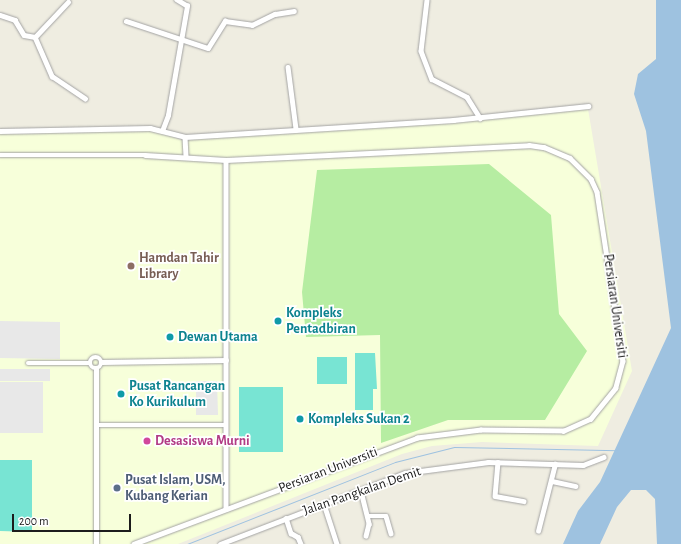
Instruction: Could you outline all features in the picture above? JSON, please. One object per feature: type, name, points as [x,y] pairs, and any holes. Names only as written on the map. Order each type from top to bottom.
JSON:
[{"type":"street","points":[[162,131],[168,115],[187,5],[177,0]]},
{"type":"street","points":[[427,0],[422,51],[432,79],[467,97],[480,118]]},
{"type":"street","points":[[35,37],[68,2]]},
{"type":"street","points":[[126,22],[181,38],[208,48],[225,21],[252,25],[275,14],[294,11]]},
{"type":"street","points":[[0,15],[15,20],[24,35],[35,37]]},
{"type":"street","points":[[35,37],[52,76],[85,98]]},
{"type":"street","points":[[288,67],[296,129]]},
{"type":"street","points":[[0,131],[150,128],[185,137],[480,118],[588,106]]},
{"type":"street","points":[[185,137],[186,157]]},
{"type":"street","name":"Persiaran Universiti","points":[[0,155],[186,157],[226,160],[529,145],[556,150],[581,167],[597,192],[623,361],[609,401],[579,426],[564,431],[481,430],[418,438],[134,544]]},
{"type":"street","points":[[226,160],[226,509]]},
{"type":"street","points":[[28,363],[90,363],[96,357],[102,362],[226,360]]},
{"type":"street","points":[[96,544],[96,369],[102,362]]},
{"type":"street","points":[[90,363],[96,369]]},
{"type":"street","points":[[97,425],[226,426]]},
{"type":"street","name":"Jalan Pangkalan Demit","points":[[220,544],[361,491],[405,472],[498,462],[583,465],[604,457]]},
{"type":"street","points":[[498,462],[495,496],[524,501]]},
{"type":"street","points":[[538,531],[552,481],[555,464]]},
{"type":"street","points":[[552,481],[574,486]]},
{"type":"street","points":[[361,491],[367,516],[366,536]]},
{"type":"street","points":[[324,504],[337,544]]},
{"type":"street","points":[[367,516],[386,516],[391,533]]},
{"type":"street","points":[[286,518],[291,533],[298,537],[301,544]]},
{"type":"shaded area","points":[[656,0],[681,0],[681,544],[657,544],[655,499],[646,490],[631,490],[617,507],[600,544],[563,544],[578,511],[600,482],[671,328],[646,131],[634,94],[638,74],[656,59]]},
{"type":"shaded area","points":[[588,109],[632,371],[598,446],[482,442],[432,446],[402,454],[178,544],[0,544],[0,134],[151,129],[181,140],[460,122]]},
{"type":"shaded area","points":[[0,321],[60,322],[60,359],[0,358]]},
{"type":"shaded area","points":[[355,353],[375,353],[377,389],[373,389],[373,410],[355,410]]},
{"type":"shaded area","points":[[317,357],[347,357],[347,384],[317,384]]},
{"type":"shaded area","points":[[0,369],[50,369],[50,381],[0,381]]},
{"type":"shaded area","points":[[196,381],[217,381],[218,415],[196,415]]},
{"type":"shaded area","points":[[0,382],[43,382],[43,433],[0,433]]},
{"type":"shaded area","points":[[239,387],[283,387],[283,452],[239,452]]},
{"type":"shaded area","points":[[0,460],[32,460],[32,532],[0,531]]},
{"type":"green space","points":[[489,164],[551,215],[559,314],[587,351],[545,420],[448,420],[381,443],[380,335],[306,337],[302,292],[317,170]]},
{"type":"waterway","points":[[187,544],[395,462],[454,447],[617,450]]},
{"type":"place","name":"Hamdan Tahir Library","points":[[131,266]]},
{"type":"place","name":"Kompleks Pentadbiran","points":[[278,321]]},
{"type":"place","name":"Dewan Utama","points":[[170,337]]},
{"type":"place","name":"Pusat Rancangan Ko Kurikulum","points":[[121,394]]},
{"type":"place","name":"Kompleks Sukan 2","points":[[300,419]]},
{"type":"place","name":"Desasiswa Murni","points":[[147,441]]},
{"type":"place","name":"Pusat Islam, USM, Kubang Kerian","points":[[117,488]]}]
